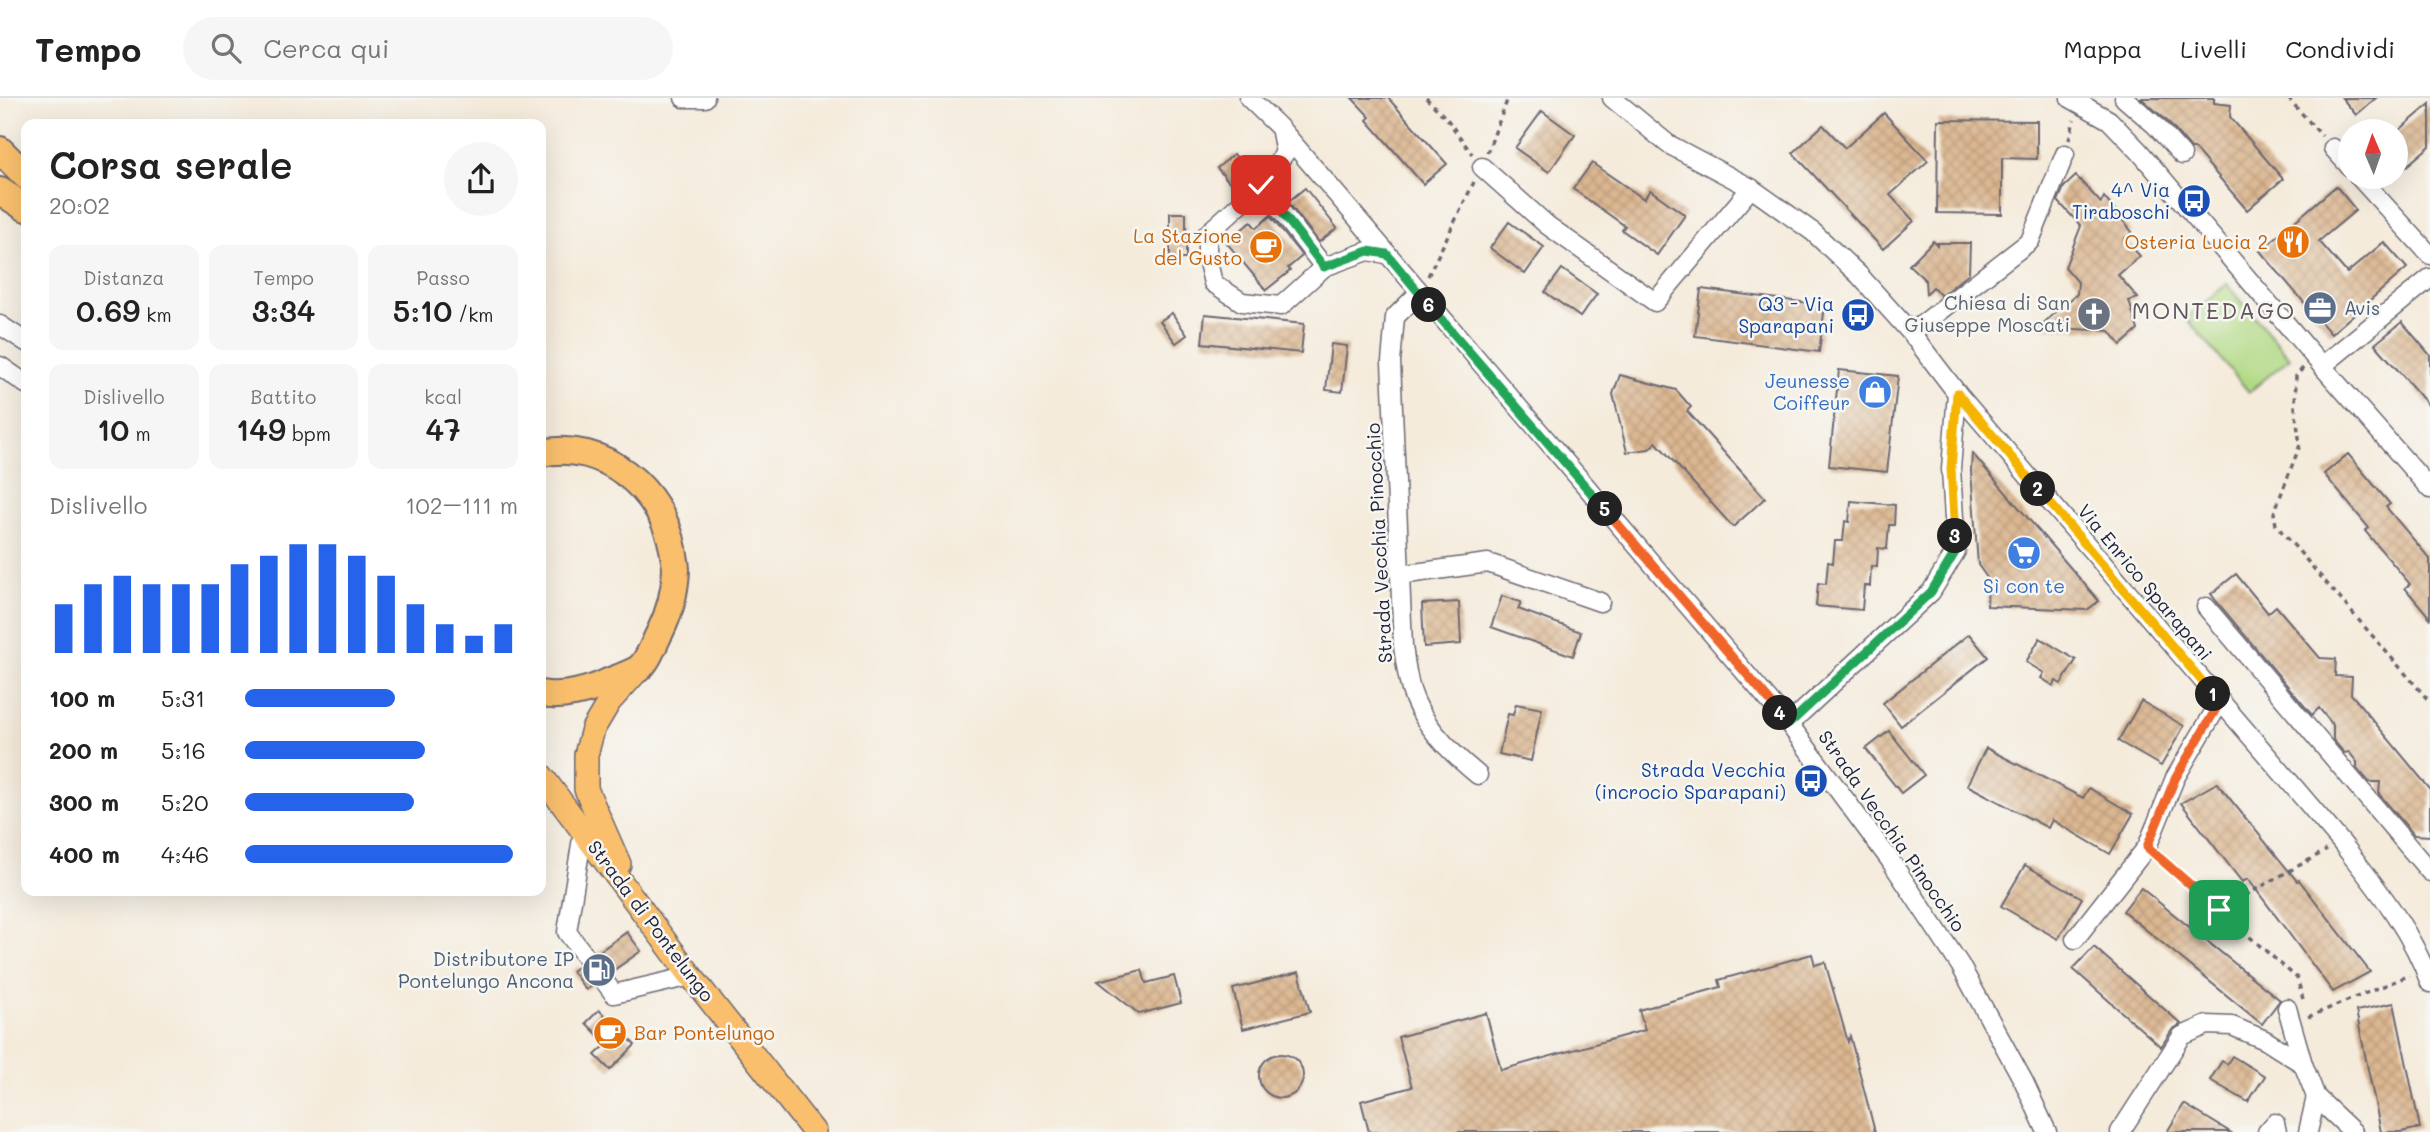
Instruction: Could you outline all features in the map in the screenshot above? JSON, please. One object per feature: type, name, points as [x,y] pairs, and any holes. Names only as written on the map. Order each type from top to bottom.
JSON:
[{"type":"highway","points":[[0,150],[21,171]]},
{"type":"highway","points":[[0,191],[21,205]]},
{"type":"highway","points":[[546,453],[575,452],[604,460],[627,474],[649,494],[662,514],[671,538],[676,569],[664,625],[640,668],[599,687],[569,694],[546,694]]},
{"type":"main road","points":[[632,896],[586,789],[586,755],[593,729],[609,702],[640,668]]},
{"type":"main road","name":"Strada di Pontelungo","points":[[546,782],[691,976],[814,1132]]},
{"type":"street","points":[[684,98],[705,98]]},
{"type":"street","name":"Strada Vecchia Pinocchio","points":[[1249,98],[1280,128],[1789,724],[1890,860],[1960,965],[2024,1082],[2047,1132]]},
{"type":"street","name":"Via Enrico Sparapani","points":[[1612,98],[1668,144],[1751,188],[1813,232],[1859,275],[1912,333],[1957,393],[2341,842],[2391,905],[2417,950],[2428,976]]},
{"type":"street","points":[[2124,98],[2155,125],[2182,155]]},
{"type":"street","points":[[2075,99],[2109,120],[2139,151],[2430,489]]},
{"type":"street","points":[[1280,128],[1285,153],[1261,185],[1207,234],[1207,258],[1213,283],[1242,302],[1281,306],[1324,267],[1368,251],[1387,254]]},
{"type":"street","points":[[2333,148],[2338,154]]},
{"type":"street","points":[[1912,333],[2030,241],[2065,153]]},
{"type":"street","points":[[1482,167],[1547,225],[1655,302],[1751,188]]},
{"type":"street","points":[[1261,185],[1324,267]]},
{"type":"street","points":[[2370,189],[2430,255]]},
{"type":"street","points":[[2318,361],[2430,278]]},
{"type":"street","name":"Strada Vecchia Pinocchio","points":[[1419,293],[1395,317],[1391,362],[1403,646],[1411,692],[1429,724],[1452,754],[1478,775]]},
{"type":"street","points":[[0,325],[21,339]]},
{"type":"street","points":[[0,366],[21,381]]},
{"type":"street","points":[[1789,724],[1931,592],[1956,551],[1951,469],[1957,393]]},
{"type":"street","points":[[1400,575],[1488,563],[1600,602]]},
{"type":"street","name":"Via Enrico Sparapani","points":[[2206,607],[2430,872]]},
{"type":"street","points":[[2075,939],[2147,847],[2175,779],[2220,702]]},
{"type":"street","points":[[583,832],[567,932],[575,943],[614,994],[691,976]]},
{"type":"street","points":[[2296,1005],[2303,1064],[2316,1097],[2353,1132]]},
{"type":"street","points":[[2120,1132],[2182,1036],[2207,1025],[2232,1026],[2265,1040],[2303,1064]]},
{"type":"street","points":[[2308,1132],[2316,1097]]},
{"type":"street","points":[[2267,1132],[2275,1123],[2277,1132]]},
{"type":"path","points":[[1426,98],[1447,119],[1482,167]]},
{"type":"path","points":[[1419,293],[1482,167],[1508,98]]},
{"type":"path","points":[[2288,98],[2333,148]]},
{"type":"path","points":[[2065,153],[2075,99]]},
{"type":"path","points":[[2318,361],[2296,376],[2295,408],[2300,445],[2274,513],[2276,525],[2430,702]]},
{"type":"path","points":[[2219,910],[2341,842]]},
{"type":"path","points":[[2147,847],[2297,978],[2296,1005]]},
{"type":"path","points":[[2306,1010],[2308,1018],[2428,976]]},
{"type":"green space","points":[[2227,284],[2290,358],[2249,392],[2186,318]]},
{"type":"building","points":[[1352,98],[1388,98],[1447,164],[1423,184],[1367,120],[1370,117]]},
{"type":"building","points":[[2141,98],[2214,98],[2214,103],[2231,105],[2230,117],[2283,179],[2247,210],[2195,149],[2191,149],[2167,121]]},
{"type":"building","points":[[2342,98],[2376,98],[2356,115]]},
{"type":"building","points":[[2430,104],[2430,146],[2408,165],[2408,123]]},
{"type":"building","points":[[1542,111],[1575,135],[1549,172],[1515,148]]},
{"type":"building","points":[[1884,113],[1928,161],[1890,195],[1914,221],[1883,249],[1793,153],[1823,125],[1845,148]]},
{"type":"building","points":[[1938,120],[2037,121],[2037,159],[2002,158],[2002,214],[1937,213]]},
{"type":"building","points":[[1234,154],[1248,171],[1231,184],[1217,168]]},
{"type":"building","points":[[1592,163],[1644,199],[1650,190],[1685,215],[1657,255],[1622,230],[1625,226],[1573,189]]},
{"type":"building","points":[[2076,176],[2101,203],[2104,197],[2132,232],[2124,239],[2140,256],[2118,275],[2138,298],[2129,301],[2138,330],[2121,345],[2110,331],[2039,327],[2077,294],[2078,282],[2065,267],[2081,226],[2058,201],[2064,187]]},
{"type":"building","points":[[2336,186],[2356,210],[2319,241],[2347,273],[2384,242],[2407,268],[2331,334],[2260,251]]},
{"type":"building","points":[[1305,188],[1337,228],[1319,242],[1288,202]]},
{"type":"building","points":[[1170,213],[1186,213],[1186,259],[1170,259]]},
{"type":"building","points":[[1270,216],[1302,256],[1288,268],[1290,271],[1266,290],[1226,242],[1251,222],[1256,228]]},
{"type":"building","points":[[1509,222],[1544,247],[1525,274],[1490,248]]},
{"type":"building","points":[[1933,241],[1937,245],[1970,243],[1969,273],[1941,296],[1933,287],[1926,294],[1925,280],[1909,265]]},
{"type":"building","points":[[1562,269],[1597,294],[1580,317],[1545,292]]},
{"type":"building","points":[[1701,289],[1825,305],[1819,352],[1695,336]]},
{"type":"building","points":[[1172,313],[1187,335],[1176,343],[1160,321]]},
{"type":"building","points":[[1205,314],[1304,324],[1301,353],[1202,343]]},
{"type":"building","points":[[2402,322],[2430,355],[2430,407],[2375,344]]},
{"type":"building","points":[[1331,344],[1347,346],[1342,392],[1326,390]]},
{"type":"building","points":[[1839,370],[1898,376],[1887,472],[1829,466]]},
{"type":"building","points":[[1620,375],[1676,390],[1691,407],[1687,411],[1765,498],[1733,527],[1656,442],[1649,449],[1627,452],[1613,394]]},
{"type":"building","points":[[1972,453],[2099,601],[2087,610],[1987,606],[1988,579],[1978,565]]},
{"type":"building","points":[[2348,454],[2390,504],[2386,507],[2430,559],[2430,618],[2405,588],[2410,584],[2365,531],[2369,528],[2324,474]]},
{"type":"building","points":[[1851,501],[1895,505],[1894,525],[1889,525],[1887,549],[1878,548],[1877,567],[1871,566],[1870,586],[1864,586],[1862,610],[1816,606],[1818,583],[1826,584],[1828,562],[1833,563],[1835,541],[1843,541],[1845,521],[1849,522]]},
{"type":"building","points":[[2236,574],[2268,613],[2276,606],[2320,658],[2336,659],[2335,676],[2352,677],[2351,694],[2430,789],[2430,836],[2414,835],[2379,794],[2380,782],[2369,782],[2357,768],[2357,762],[2349,752],[2344,753],[2333,740],[2333,725],[2319,708],[2312,715],[2211,594]]},
{"type":"building","points":[[1502,596],[1521,602],[1518,609],[1581,632],[1573,656],[1491,627]]},
{"type":"building","points":[[1459,602],[1461,644],[1424,647],[1422,604]]},
{"type":"building","points":[[1969,634],[1988,657],[1901,726],[1883,703]]},
{"type":"building","points":[[2040,638],[2076,660],[2061,684],[2056,681],[2054,686],[2041,678],[2044,673],[2026,662]]},
{"type":"building","points":[[2141,701],[2184,726],[2161,766],[2118,741]]},
{"type":"building","points":[[1516,704],[1542,709],[1531,761],[1499,754],[1508,714],[1513,715]]},
{"type":"building","points":[[1889,731],[1924,775],[1901,793],[1866,749]]},
{"type":"building","points":[[1986,748],[2083,798],[2089,788],[2133,814],[2110,854],[2052,820],[2048,828],[1967,785]]},
{"type":"building","points":[[2217,783],[2297,881],[2299,880],[2370,972],[2333,992],[2248,879],[2242,882],[2181,803]]},
{"type":"building","points":[[2025,865],[2082,898],[2058,939],[2001,906]]},
{"type":"building","points":[[2141,888],[2280,1000],[2262,1024],[2123,911]]},
{"type":"building","points":[[627,932],[641,951],[611,972],[597,953]]},
{"type":"building","points":[[2094,947],[2181,1024],[2172,1030],[2161,1047],[2073,969]]},
{"type":"building","points":[[1812,954],[1815,965],[1825,962],[1848,1042],[1850,1036],[1875,1132],[1369,1132],[1361,1101],[1412,1087],[1398,1037],[1486,1013],[1501,1070],[1645,1030],[1639,1010],[1721,987],[1719,980]]},
{"type":"building","points":[[579,966],[593,985],[586,990],[572,971]]},
{"type":"building","points":[[1142,970],[1146,983],[1174,976],[1181,1003],[1139,1014],[1098,981]]},
{"type":"building","points":[[1299,972],[1310,1012],[1243,1029],[1233,989]]},
{"type":"building","points":[[2394,1003],[2420,1128],[2381,1132],[2356,1011]]},
{"type":"building","points":[[599,1010],[635,1045],[610,1070],[595,1055],[607,1044],[586,1023]]},
{"type":"building","points":[[1281,1054],[1290,1055],[1297,1060],[1302,1067],[1302,1085],[1297,1092],[1290,1097],[1281,1098],[1272,1097],[1265,1092],[1260,1085],[1259,1076],[1260,1067],[1265,1060],[1272,1055]]},
{"type":"building","points":[[2232,1056],[2265,1076],[2248,1102],[2210,1080],[2222,1061],[2227,1064]]},
{"type":"building","points":[[2184,1104],[2230,1132],[2167,1132]]},
{"type":"place","name":"4^ Via Tiraboschi","points":[[2194,201]]},
{"type":"place","name":"Osteria Lucia 2","points":[[2293,242]]},
{"type":"place","name":"La Stazione del Gusto","points":[[1266,247]]},
{"type":"place","name":"Avis","points":[[2320,308]]},
{"type":"place","name":"Chiesa di San Giuseppe Moscati","points":[[2094,314]]},
{"type":"place","name":"Q3 - Via Sparapani","points":[[1858,315]]},
{"type":"place","name":"Jeunesse Coiffeur","points":[[1875,392]]},
{"type":"place","name":"Sì con te","points":[[2024,553]]},
{"type":"place","name":"Strada Vecchia (incrocio Sparapani)","points":[[1811,781]]},
{"type":"place","name":"Distributore IP Pontelungo Ancona","points":[[599,970]]},
{"type":"place","name":"Bar Pontelungo","points":[[610,1033]]},
{"type":"district","name":"MONTEDAGO","points":[[2214,311]]},
{"type":"route","points":[[1261,185],[1324,267],[1368,251],[1387,254],[1789,724],[1931,592],[1956,551],[1951,469],[1957,393],[2220,702],[2175,779],[2147,847],[2219,910]]}]
